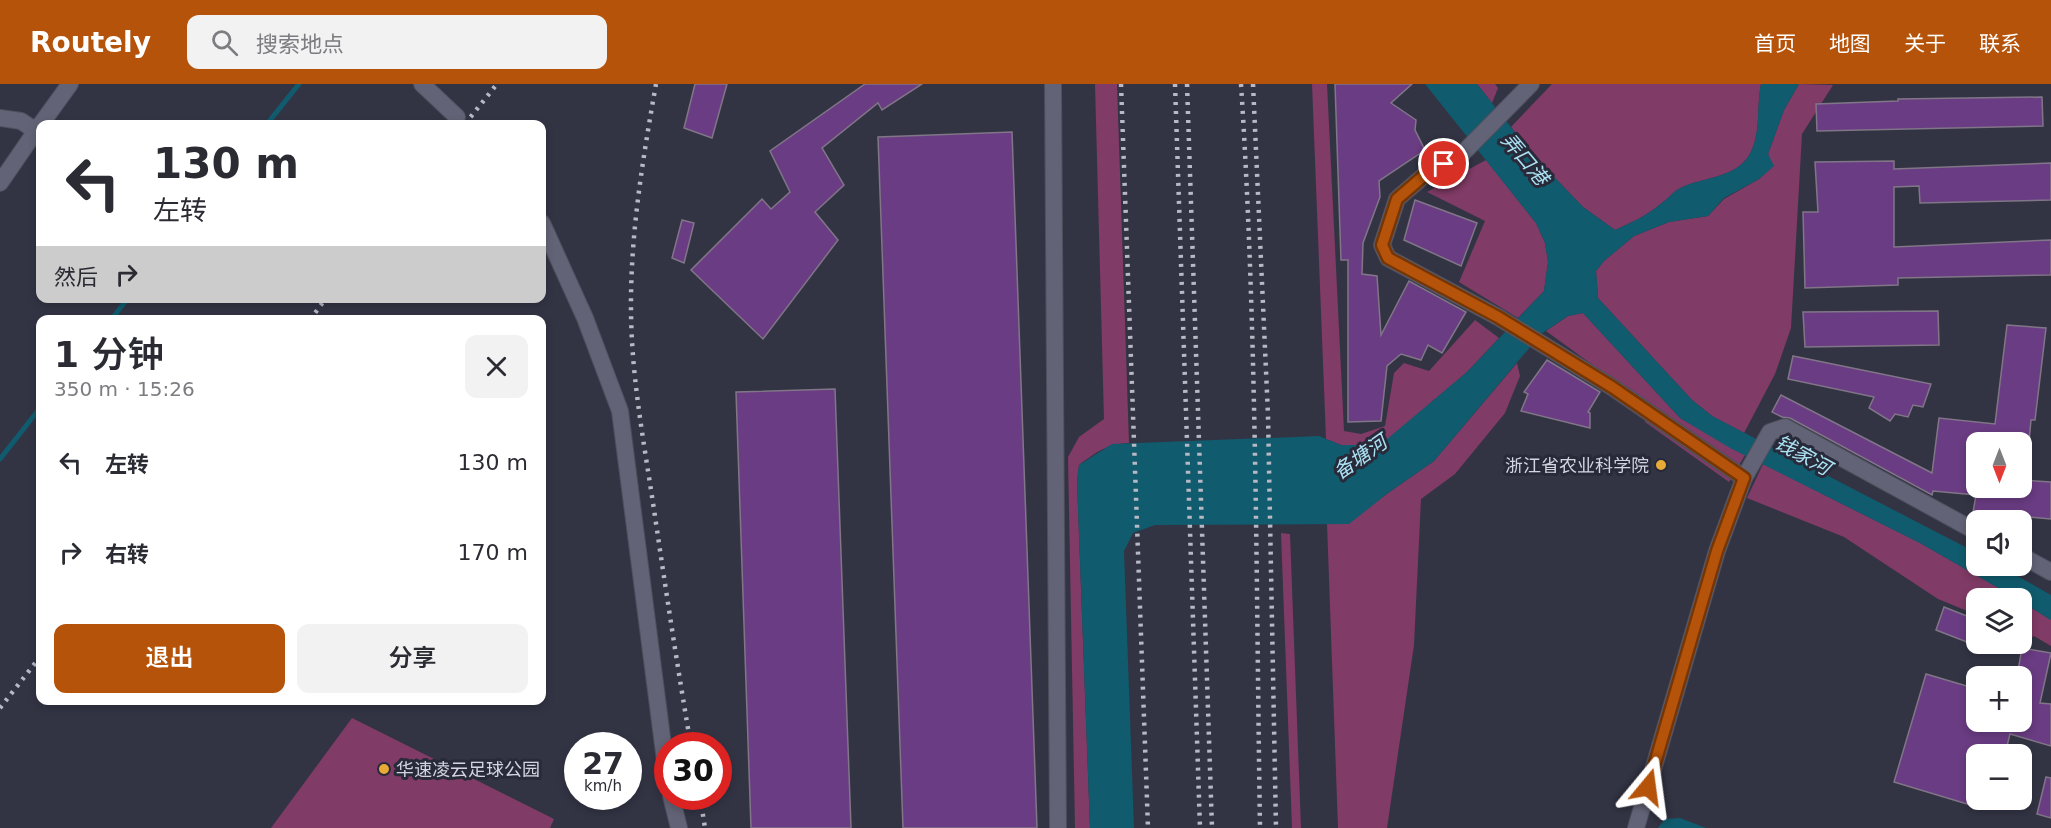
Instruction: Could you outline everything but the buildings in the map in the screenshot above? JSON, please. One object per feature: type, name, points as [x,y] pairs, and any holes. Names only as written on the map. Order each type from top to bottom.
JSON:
[{"type":"street","points":[[44,120],[70,84]]},
{"type":"street","points":[[422,84],[457,117]]},
{"type":"street","points":[[1053,84],[1058,828]]},
{"type":"street","points":[[1531,84],[1458,158],[1434,167],[1397,199],[1382,245],[1388,258],[1498,317],[1637,404],[1744,478]]},
{"type":"street","points":[[0,118],[36,126]]},
{"type":"street","points":[[0,183],[36,131]]},
{"type":"street","points":[[546,232],[585,318],[620,411],[661,732]]},
{"type":"street","points":[[1636,828],[1717,551],[1744,478],[1770,432],[1785,427],[1966,525]]},
{"type":"street","points":[[2032,562],[2051,572]]},
{"type":"street","points":[[674,810],[679,828]]},
{"type":"shaded area","points":[[1095,84],[1117,84],[1129,443],[1108,447],[1079,465],[1077,481],[1090,828],[1075,828],[1068,457],[1079,437],[1104,419]]},
{"type":"shaded area","points":[[1312,84],[1327,84],[1344,431],[1361,434],[1385,426],[1394,373],[1404,363],[1429,371],[1475,320],[1499,338],[1467,372],[1387,440],[1362,445],[1341,445],[1326,439]]},
{"type":"shaded area","points":[[1477,84],[1495,84],[1498,88],[1492,103]]},
{"type":"shaded area","points":[[1552,84],[1761,84],[1755,140],[1748,157],[1733,170],[1677,190],[1646,214],[1615,230],[1583,207],[1532,154],[1511,127]]},
{"type":"shaded area","points":[[1799,84],[1833,85],[1802,134],[1791,328],[1775,374],[1744,433],[1712,416],[1692,400],[1598,298],[1596,271],[1604,261],[1634,236],[1669,222],[1708,216],[1724,199],[1759,179],[1773,166],[1768,154],[1784,110]]},
{"type":"shaded area","points":[[1486,160],[1536,223],[1545,243],[1548,262],[1544,291],[1518,318],[1459,282],[1485,221],[1427,192]]},
{"type":"shaded area","points":[[1583,313],[1680,418],[1745,455],[1729,482],[1645,422],[1645,403],[1546,331],[1568,316]]},
{"type":"shaded area","points":[[1517,363],[1520,376],[1505,413],[1455,474],[1421,499],[1414,645],[1387,828],[1338,828],[1327,523],[1349,523],[1434,461]]},
{"type":"shaded area","points":[[1763,464],[1920,543],[1966,569],[1966,576],[1978,576],[1999,588],[1966,588],[1966,610],[1938,599],[1844,537],[1747,498]]},
{"type":"shaded area","points":[[1281,533],[1290,534],[1301,828],[1292,828]]},
{"type":"shaded area","points":[[2032,608],[2051,620],[2051,646],[2032,637]]},
{"type":"shaded area","name":"华速凌云足球公园","points":[[352,718],[554,819],[550,828],[271,828]]},
{"type":"water","points":[[1425,84],[1477,84],[1532,154],[1583,207],[1615,230],[1646,214],[1677,190],[1724,174],[1741,164],[1748,157],[1755,140],[1761,84],[1799,84],[1784,110],[1768,154],[1774,166],[1759,179],[1724,198],[1708,216],[1669,222],[1634,236],[1604,261],[1596,271],[1598,298],[1692,400],[1712,416],[1966,547],[1966,569],[1920,543],[1730,448],[1680,418],[1583,313],[1568,316],[1541,334],[1434,461],[1349,524],[1155,525],[1133,533],[1124,551],[1134,828],[1090,828],[1077,481],[1079,465],[1112,444],[1319,436],[1341,445],[1362,445],[1386,440],[1467,372],[1544,291],[1548,262],[1545,243],[1536,223]]},
{"type":"water","points":[[1978,576],[2018,576],[2051,595],[2051,620],[2032,608],[2032,588],[1999,588]]},
{"type":"water","points":[[1680,818],[1706,828],[1658,828],[1665,819]]},
{"type":"waterway","points":[[270,120],[299,84]]},
{"type":"waterway","points":[[115,315],[124,303]]},
{"type":"waterway","points":[[0,459],[36,413]]},
{"type":"railway","points":[[468,120],[497,84]]},
{"type":"railway","points":[[656,84],[640,180],[633,244],[632,341],[635,382],[689,732]]},
{"type":"railway","points":[[1121,84],[1148,828]]},
{"type":"railway","points":[[1175,84],[1200,828]]},
{"type":"railway","points":[[1187,84],[1212,828]]},
{"type":"railway","points":[[1241,84],[1253,363],[1260,828]]},
{"type":"railway","points":[[1253,84],[1268,415],[1276,828]]},
{"type":"railway","points":[[314,315],[322,303]]},
{"type":"railway","points":[[0,708],[36,662]]},
{"type":"railway","points":[[702,810],[705,828]]},
{"type":"place","name":"浙江省农业科学院","points":[[1661,465]]},
{"type":"place","name":"华速凌云足球公园","points":[[384,769]]},
{"type":"route","points":[[1444,164],[1434,167],[1397,199],[1382,245],[1388,258],[1498,317],[1612,387],[1744,478],[1717,551],[1648,787]]},
{"type":"water label","name":"弄口港","points":[[1525,159]]},
{"type":"water label","name":"钱家河","points":[[1803,455]]},
{"type":"water label","name":"备塘河","points":[[1360,457]]}]
